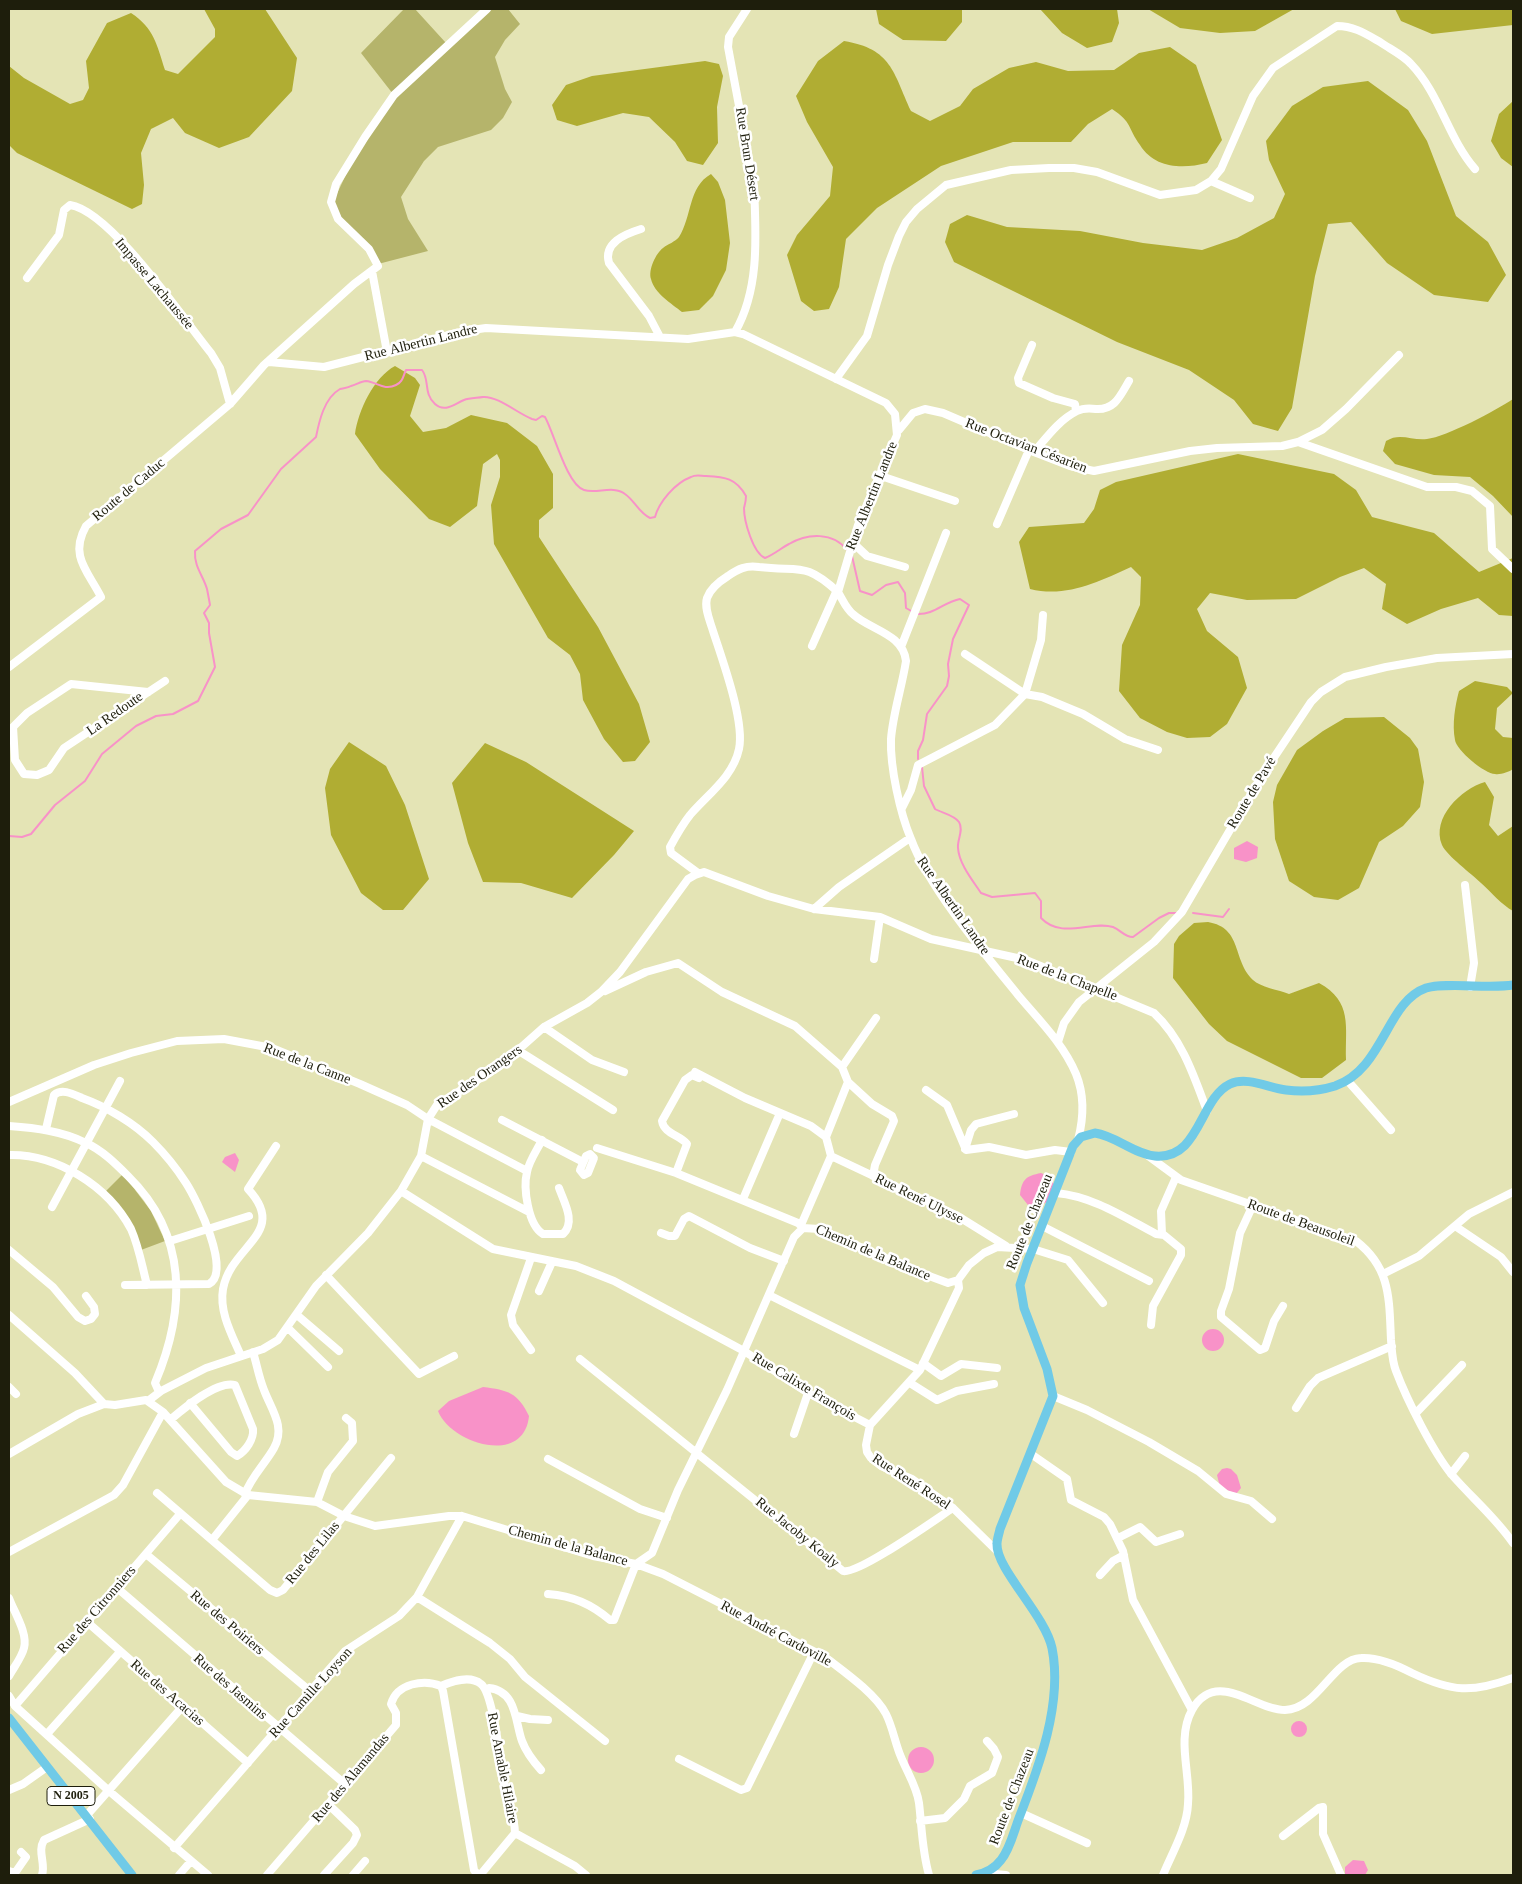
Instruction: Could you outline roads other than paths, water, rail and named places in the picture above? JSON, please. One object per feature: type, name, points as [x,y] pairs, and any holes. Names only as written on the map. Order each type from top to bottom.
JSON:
[{"type":"main road","points":[[1078,1140],[1098,1133],[1147,1155],[1162,1156],[1176,1152],[1188,1141],[1220,1092],[1237,1082],[1307,1091],[1333,1086],[1347,1080],[1365,1067],[1393,1022],[1416,994],[1432,987],[1513,985]]},
{"type":"main road","name":"Route de Chazeau","points":[[1053,1396],[1053,1388],[1024,1308],[1020,1291],[1023,1272],[1071,1152],[1078,1140]]},
{"type":"main road","points":[[998,1552],[996,1544],[1000,1529],[1053,1396]]},
{"type":"main road","name":"Route de Chazeau","points":[[980,1874],[1004,1857],[1044,1754],[1051,1716],[1054,1674],[1053,1657],[1047,1631],[998,1552]]},
{"type":"main road","name":"N 2005","points":[[9,1718],[89,1817],[132,1875]]},
{"type":"street","points":[[387,352],[372,271],[378,266],[376,259],[369,249],[338,219],[331,202],[336,184],[394,95],[487,9]]},
{"type":"street","name":"Rue Brun Désert","points":[[735,332],[749,303],[753,282],[755,207],[754,186],[728,47],[730,37],[747,9]]},
{"type":"street","points":[[836,379],[867,336],[898,236],[917,209],[946,186],[1011,170],[1074,168],[1097,172],[1160,195],[1196,190],[1211,181],[1221,169],[1253,96],[1273,68],[1337,26],[1348,26],[1361,31],[1410,62],[1422,76],[1459,148],[1475,169]]},
{"type":"street","points":[[1211,181],[1250,198]]},
{"type":"street","name":"Impasse Lachaussée","points":[[27,278],[59,235],[64,210],[69,206],[74,206],[91,215],[129,249],[212,353],[220,368],[223,387],[230,404]]},
{"type":"street","points":[[640,229],[622,236],[608,250],[607,256],[609,263],[649,316],[660,337]]},
{"type":"street","name":"Route de Caduc","points":[[9,667],[101,597],[80,561],[78,550],[80,538],[86,526],[230,404],[269,362],[372,271]]},
{"type":"street","name":"Rue Albertin Landre","points":[[269,362],[324,367],[465,331],[496,327],[694,339],[735,332],[836,379],[890,407],[895,414],[898,430],[851,545],[838,591],[812,646]]},
{"type":"street","points":[[1032,345],[1018,378],[1019,383],[1053,398],[1075,404],[1076,411]]},
{"type":"street","name":"Rue Octavian Césarien","points":[[898,430],[913,413],[925,410],[943,413],[1070,466],[1094,471],[1190,451],[1217,448],[1282,446],[1298,442],[1322,430],[1346,409],[1399,355]]},
{"type":"street","points":[[997,524],[1032,451],[1062,421],[1076,411],[1110,408],[1129,381]]},
{"type":"street","points":[[1298,442],[1427,487],[1472,490],[1490,506],[1492,549],[1513,569]]},
{"type":"street","points":[[880,476],[955,501]]},
{"type":"street","points":[[698,873],[671,853],[670,847],[690,816],[727,774],[737,757],[740,741],[728,682],[708,613],[707,603],[710,592],[729,575],[743,566],[778,569],[794,567],[810,571],[838,591],[847,608],[855,616],[885,634],[900,647],[915,615],[931,565],[946,533]]},
{"type":"street","points":[[851,545],[867,556],[905,567]]},
{"type":"street","points":[[902,808],[911,790],[918,765],[995,725],[1025,694],[1040,640],[1043,615]]},
{"type":"street","name":"Rue Albertin Landre","points":[[900,647],[906,661],[892,726],[891,747],[902,808],[910,838],[917,854],[945,899],[983,950],[1058,1042],[1076,1073],[1084,1101],[1083,1120],[1078,1140]]},
{"type":"street","points":[[966,654],[1025,694],[1035,694],[1064,706],[1126,739],[1158,750]]},
{"type":"street","name":"Route de Pavé","points":[[1058,1042],[1070,1013],[1095,989],[1154,942],[1182,912],[1288,735],[1310,702],[1329,685],[1358,673],[1420,660],[1513,654]]},
{"type":"street","points":[[148,692],[165,680]]},
{"type":"street","name":"La Redoute","points":[[71,684],[148,692],[64,748],[49,770],[37,775],[24,774],[12,760],[13,727],[27,713],[71,684]]},
{"type":"street","points":[[814,908],[839,887],[910,838]]},
{"type":"street","name":"Rue de la Chapelle","points":[[698,873],[704,872],[738,887],[814,908],[880,917],[922,936],[1026,960],[1154,1013],[1166,1024],[1187,1058],[1207,1111]]},
{"type":"street","name":"Rue des Orangers","points":[[148,1401],[159,1392],[206,1368],[273,1344],[288,1328],[326,1275],[368,1233],[401,1191],[420,1156],[428,1119],[432,1111],[443,1100],[500,1066],[544,1027],[587,1003],[601,992],[620,972],[688,879],[698,873]]},
{"type":"street","points":[[1465,885],[1474,963],[1470,987]]},
{"type":"street","points":[[874,959],[880,917]]},
{"type":"street","points":[[601,992],[646,972],[673,963],[680,963],[722,992],[795,1026],[842,1067],[848,1082],[872,1104],[892,1116],[894,1121],[875,1166],[873,1176]]},
{"type":"street","points":[[842,1067],[876,1018]]},
{"type":"street","points":[[544,1027],[592,1060],[624,1072]]},
{"type":"street","name":"Rue de la Canne","points":[[9,1102],[94,1066],[131,1053],[177,1041],[224,1039],[279,1051],[407,1104],[428,1119],[527,1171]]},
{"type":"street","points":[[519,1051],[613,1110]]},
{"type":"street","points":[[695,1072],[745,1098],[811,1126],[826,1137]]},
{"type":"street","points":[[676,1173],[687,1144],[664,1128],[661,1123],[687,1078],[695,1076],[717,1087]]},
{"type":"street","points":[[1347,1080],[1391,1130]]},
{"type":"street","points":[[52,1207],[120,1081]]},
{"type":"street","points":[[598,1148],[676,1173],[743,1199],[802,1226],[831,1156],[826,1137],[848,1082]]},
{"type":"street","points":[[926,1090],[947,1104],[965,1149]]},
{"type":"street","points":[[46,1129],[54,1095],[57,1092],[77,1096],[105,1108],[130,1123],[159,1148],[186,1183],[202,1213],[217,1261],[216,1278],[209,1284],[125,1285]]},
{"type":"street","points":[[743,1199],[780,1113]]},
{"type":"street","points":[[965,1149],[971,1130],[976,1124],[1014,1114]]},
{"type":"street","points":[[502,1120],[583,1162]]},
{"type":"street","points":[[9,1126],[46,1129],[87,1143],[115,1162],[134,1181],[154,1209],[170,1241],[178,1285],[174,1329],[155,1383],[159,1392]]},
{"type":"street","points":[[542,1140],[527,1171],[529,1212],[540,1232],[560,1234],[565,1232],[570,1220],[559,1188]]},
{"type":"street","points":[[241,1356],[226,1319],[223,1290],[234,1263],[260,1232],[263,1224],[262,1208],[248,1189],[276,1146]]},
{"type":"street","points":[[965,1149],[969,1151],[989,1147],[1026,1155],[1055,1150],[1071,1152]]},
{"type":"street","points":[[9,1155],[27,1154],[50,1160],[72,1171],[107,1199],[124,1220],[138,1249],[146,1285]]},
{"type":"street","name":"Route de Beausoleil","points":[[1147,1155],[1176,1177],[1356,1241],[1379,1264],[1388,1290],[1392,1346],[1397,1373],[1416,1413],[1451,1474],[1513,1544]]},
{"type":"street","points":[[420,1156],[529,1212]]},
{"type":"street","name":"Rue René Ulysse","points":[[831,1156],[956,1215],[1006,1246]]},
{"type":"street","points":[[1162,1234],[1161,1211],[1176,1177]]},
{"type":"street","name":"Rue Calixte François","points":[[401,1191],[493,1249],[576,1266],[614,1281],[744,1351],[808,1393],[870,1425],[910,1383],[921,1367],[959,1288],[958,1280]]},
{"type":"street","points":[[1384,1274],[1419,1256],[1469,1214],[1513,1192]]},
{"type":"street","points":[[1056,1193],[1080,1196],[1156,1234],[1162,1234],[1171,1239],[1182,1252],[1153,1306],[1151,1325]]},
{"type":"street","points":[[1253,1205],[1240,1232],[1229,1289],[1220,1311],[1221,1318],[1260,1350],[1265,1348],[1274,1321],[1284,1306]]},
{"type":"street","points":[[170,1241],[249,1216]]},
{"type":"street","points":[[661,1233],[675,1236],[684,1219],[689,1216],[750,1248],[784,1261]]},
{"type":"street","name":"Chemin de la Balance","points":[[148,1401],[163,1412],[226,1482],[246,1494],[317,1502],[360,1523],[386,1527],[449,1516],[462,1516],[594,1556],[636,1564],[652,1553],[794,1237],[802,1226],[819,1228],[938,1281],[948,1283],[958,1280]]},
{"type":"street","points":[[1042,1226],[1149,1281]]},
{"type":"street","points":[[1455,1226],[1501,1257],[1513,1272]]},
{"type":"street","points":[[958,1280],[969,1265],[984,1253],[1006,1246],[1033,1249],[1068,1260],[1103,1303]]},
{"type":"street","points":[[9,1250],[53,1287],[78,1317],[84,1321],[91,1319],[95,1314],[92,1303],[86,1296]]},
{"type":"street","points":[[531,1258],[511,1315],[513,1325],[531,1350]]},
{"type":"street","points":[[539,1292],[552,1262]]},
{"type":"street","points":[[326,1275],[420,1374],[454,1356]]},
{"type":"street","points":[[769,1295],[941,1376],[960,1364],[997,1368]]},
{"type":"street","points":[[9,1315],[75,1373],[104,1404]]},
{"type":"street","points":[[297,1315],[339,1351]]},
{"type":"street","points":[[288,1328],[328,1367]]},
{"type":"street","points":[[1296,1408],[1310,1386],[1318,1378],[1392,1346]]},
{"type":"street","points":[[157,1493],[212,1540],[246,1494],[248,1485],[275,1446],[279,1433],[277,1418],[264,1389],[252,1352]]},
{"type":"street","points":[[580,1359],[697,1455]]},
{"type":"street","points":[[1416,1413],[1462,1365]]},
{"type":"street","points":[[910,1383],[937,1400],[957,1391],[994,1384]]},
{"type":"street","points":[[170,1420],[190,1403],[226,1385],[235,1385],[254,1435],[243,1452],[238,1456],[231,1452],[190,1403]]},
{"type":"street","points":[[9,1388],[16,1394]]},
{"type":"street","points":[[794,1434],[808,1393]]},
{"type":"street","points":[[1053,1396],[1149,1442],[1198,1471],[1226,1494],[1251,1501],[1272,1520]]},
{"type":"street","points":[[9,1454],[78,1414],[104,1404],[115,1406],[148,1401]]},
{"type":"street","points":[[9,1552],[114,1495],[123,1485],[163,1412]]},
{"type":"street","points":[[317,1502],[328,1472],[353,1441],[352,1423],[346,1418]]},
{"type":"street","name":"Rue René Rosel","points":[[870,1425],[866,1445],[867,1452],[871,1458],[881,1466],[912,1480],[953,1508],[998,1552]]},
{"type":"street","points":[[1031,1454],[1068,1479],[1071,1500],[1104,1517],[1110,1524],[1118,1538],[1124,1555],[1133,1600],[1192,1710]]},
{"type":"street","name":"Rue Jacoby Koaly","points":[[697,1455],[732,1479],[825,1557],[847,1572],[878,1556],[953,1508]]},
{"type":"street","points":[[1451,1474],[1465,1456]]},
{"type":"street","name":"Rue des Lilas","points":[[212,1540],[270,1590],[277,1593],[283,1590],[391,1458]]},
{"type":"street","points":[[548,1459],[640,1509],[667,1518]]},
{"type":"street","name":"Rue des Citronniers","points":[[15,1706],[86,1621],[180,1514]]},
{"type":"street","name":"Rue Camille Loyson","points":[[174,1848],[345,1651],[399,1616],[417,1597],[462,1516]]},
{"type":"street","points":[[1118,1538],[1140,1526],[1156,1542],[1180,1534]]},
{"type":"street","name":"Rue des Poiriers","points":[[146,1554],[310,1691]]},
{"type":"street","points":[[1100,1575],[1113,1561],[1124,1555]]},
{"type":"street","points":[[548,1594],[565,1596],[595,1607],[610,1620],[614,1620],[636,1564]]},
{"type":"street","name":"Rue André Cardoville","points":[[636,1564],[663,1574],[814,1652],[848,1676],[877,1702],[885,1712],[914,1785],[924,1857],[929,1875]]},
{"type":"street","name":"Rue des Jasmins","points":[[116,1587],[346,1785]]},
{"type":"street","points":[[417,1597],[490,1644],[510,1660],[525,1677],[605,1742]]},
{"type":"street","points":[[9,1598],[23,1633],[25,1644],[9,1676]]},
{"type":"street","name":"Rue des Acacias","points":[[86,1621],[248,1763]]},
{"type":"street","points":[[47,1734],[120,1652]]},
{"type":"street","points":[[679,1759],[741,1790],[747,1788],[814,1652]]},
{"type":"street","points":[[1163,1875],[1185,1821],[1188,1804],[1185,1745],[1192,1710],[1208,1695],[1221,1691],[1234,1692],[1272,1709],[1287,1710],[1316,1694],[1347,1663],[1359,1658],[1393,1664],[1425,1679],[1454,1689],[1478,1690],[1513,1678]]},
{"type":"street","points":[[475,1873],[441,1686],[455,1680],[469,1680],[482,1684],[486,1690],[493,1689],[500,1692],[518,1716],[522,1742],[531,1759],[541,1770]]},
{"type":"street","name":"Rue des Alamandas","points":[[267,1875],[396,1725],[396,1713],[391,1704],[397,1694],[404,1688],[421,1683],[441,1686]]},
{"type":"street","name":"Rue Amable Hilaire","points":[[475,1873],[481,1874],[515,1833],[486,1690]]},
{"type":"street","points":[[9,1696],[15,1706],[109,1791],[208,1875]]},
{"type":"street","points":[[42,1875],[44,1871],[40,1851],[44,1840],[89,1817],[182,1706]]},
{"type":"street","points":[[518,1716],[530,1720],[548,1720]]},
{"type":"street","points":[[920,1821],[945,1818],[964,1799],[970,1786],[992,1773],[998,1757],[987,1741]]},
{"type":"street","points":[[9,1790],[23,1784],[47,1767]]},
{"type":"street","points":[[324,1875],[353,1843],[357,1835],[355,1830],[328,1805]]},
{"type":"street","points":[[1283,1836],[1319,1808],[1323,1808],[1323,1834],[1341,1875]]},
{"type":"street","points":[[1022,1813],[1087,1843]]},
{"type":"street","points":[[515,1833],[575,1866],[586,1875]]},
{"type":"street","points":[[9,1871],[15,1873],[26,1858],[21,1852]]},
{"type":"street","points":[[179,1875],[191,1861]]},
{"type":"street","points":[[354,1875],[365,1861]]},
{"type":"street","points":[[980,1874],[1006,1875]]},
{"type":"waterway","points":[[9,836],[22,837],[31,834],[55,805],[85,781],[102,754],[136,726],[156,716],[173,714],[198,701],[215,667],[209,623],[204,613],[210,603],[207,589],[197,566],[195,551],[221,529],[248,515],[281,469],[316,437],[326,404],[334,393],[340,389],[366,381],[384,387],[392,387],[400,382],[406,370],[422,370],[426,378],[431,400],[439,407],[446,408],[466,399],[489,397],[532,419],[536,420],[542,416],[545,417],[567,469],[578,486],[589,491],[620,491],[650,518],[655,517],[660,505],[685,480],[697,475],[719,477],[734,482],[746,496],[744,508],[747,528],[757,550],[765,558],[796,540],[812,536],[828,537],[841,544],[847,550]]},
{"type":"waterway","points":[[852,556],[860,591],[872,595],[886,585],[898,582],[905,593],[906,608],[913,612]]},
{"type":"waterway","points":[[917,614],[929,613],[960,599],[969,605],[953,639],[948,664],[949,676],[947,686],[927,714],[923,740],[918,751],[918,759]]},
{"type":"waterway","points":[[922,767],[924,786],[935,809],[959,822],[961,828],[958,845],[959,854],[967,872],[981,893],[992,897],[1035,893],[1041,901],[1041,918],[1049,924],[1067,929],[1096,926],[1113,927],[1130,937],[1133,937],[1159,918],[1169,913],[1178,913]]},
{"type":"waterway","points":[[1193,913],[1223,917],[1229,909]]}]
